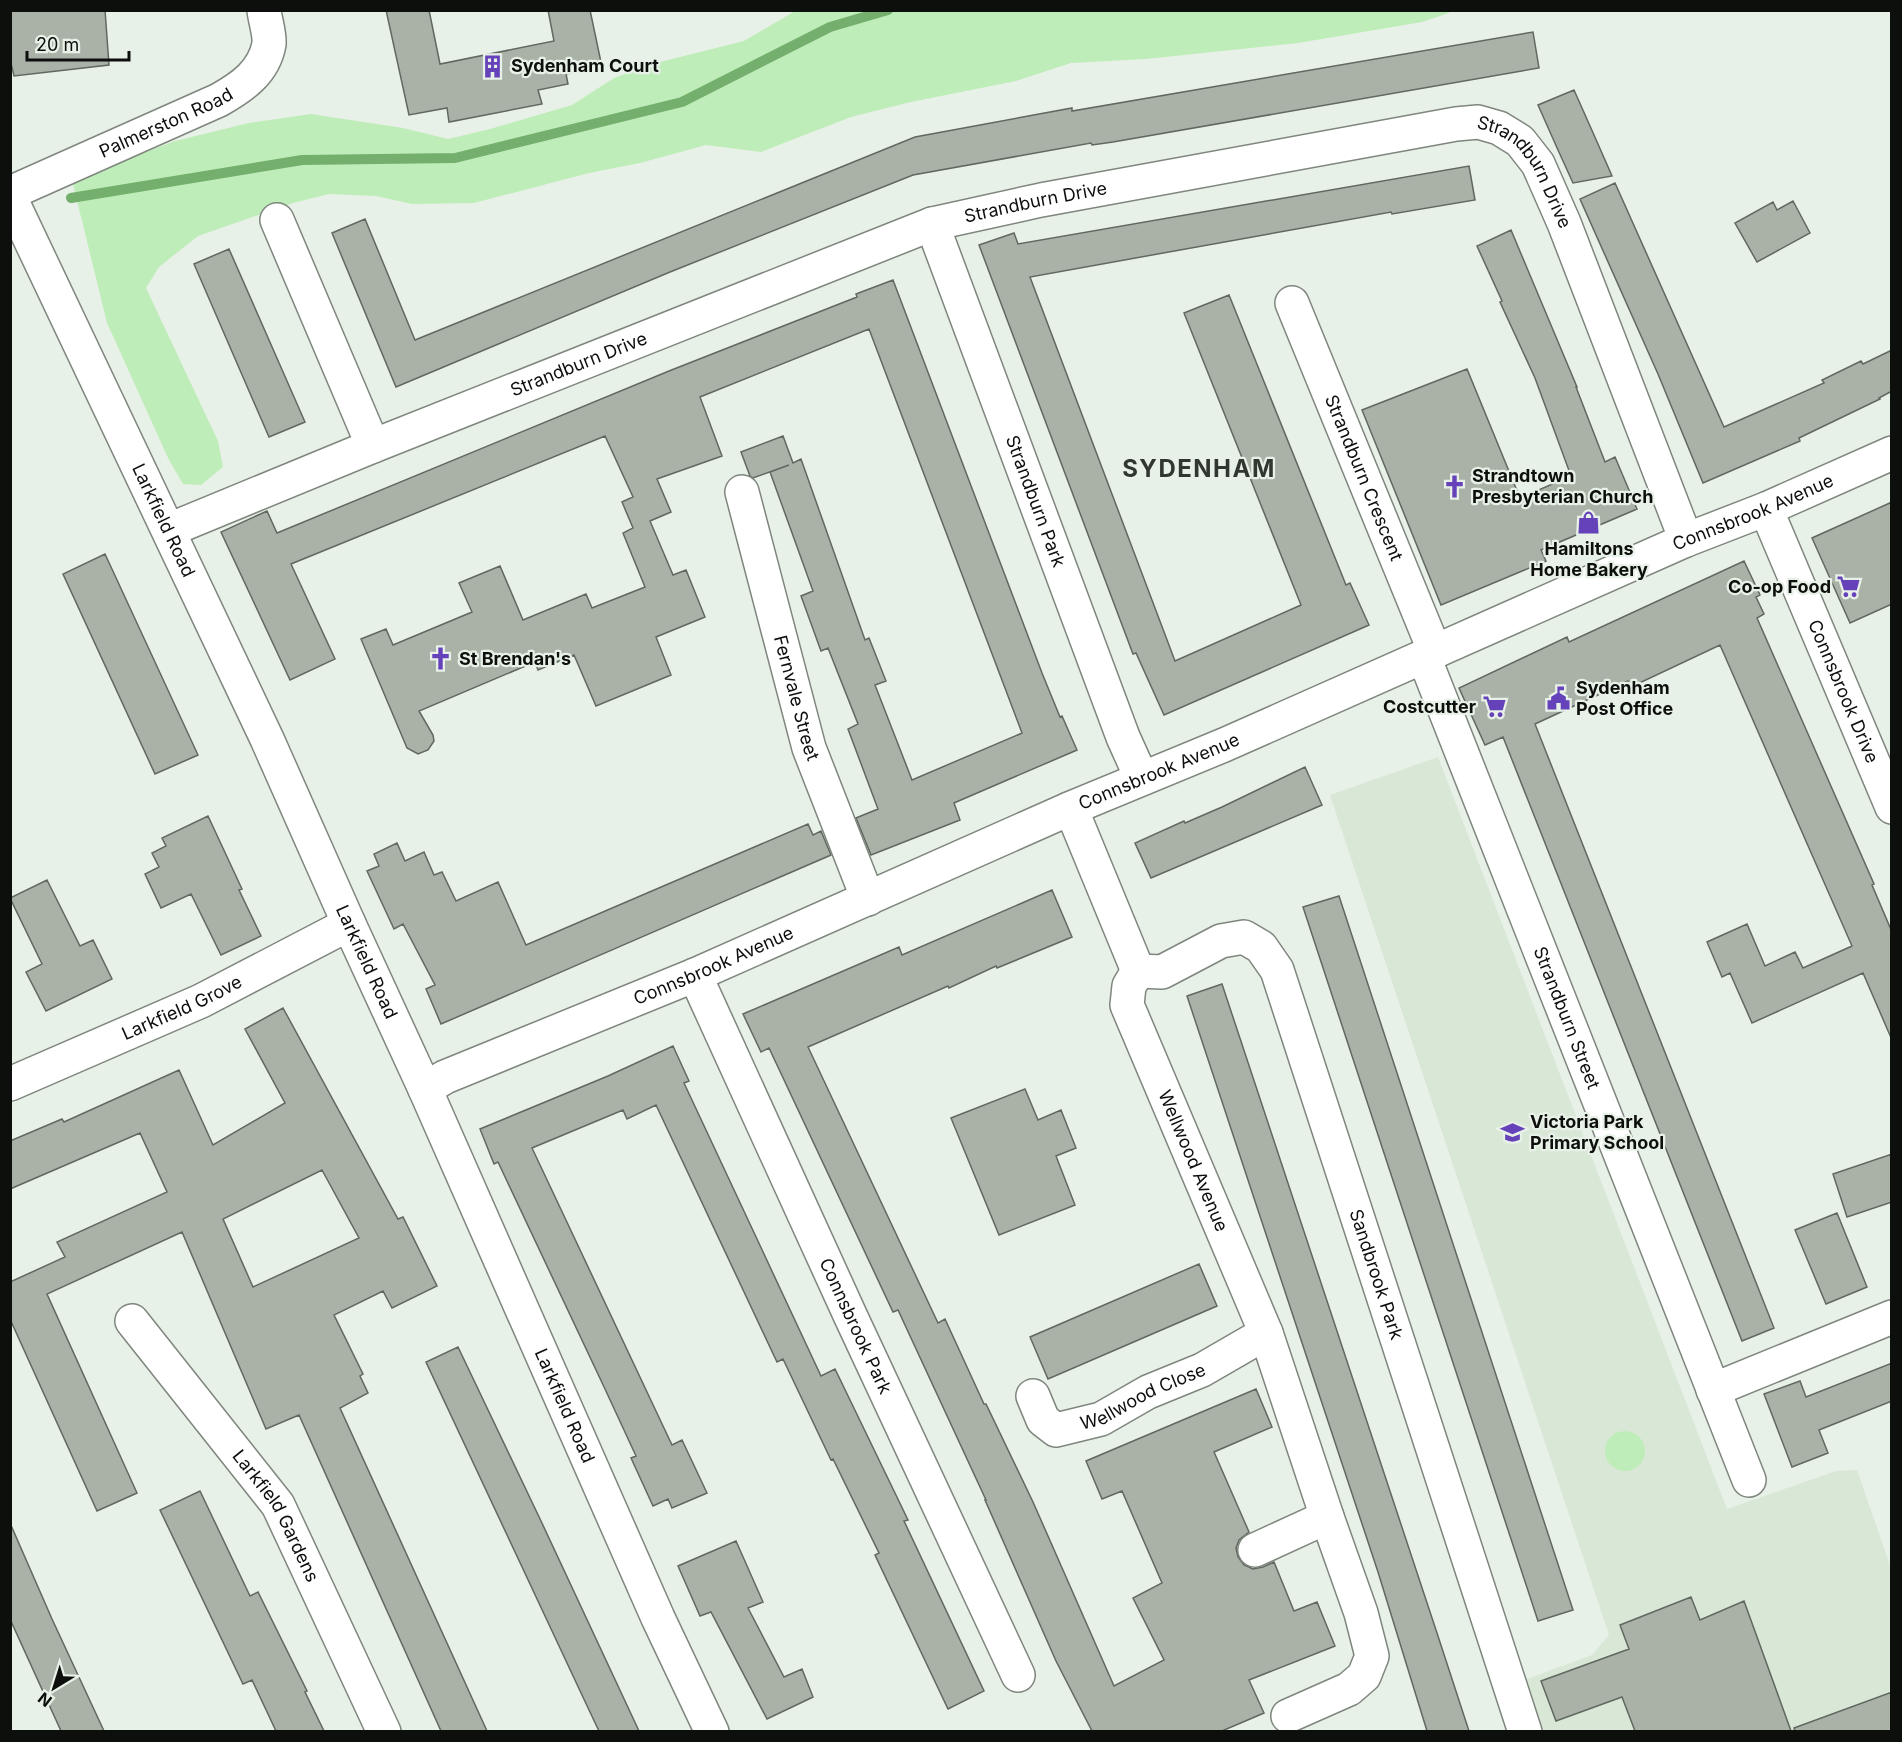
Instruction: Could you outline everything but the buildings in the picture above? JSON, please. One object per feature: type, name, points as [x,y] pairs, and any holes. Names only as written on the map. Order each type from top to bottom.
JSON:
[{"type":"street","name":"Palmerston Road","points":[[10,195],[219,100],[240,88],[259,71],[269,43],[264,10]]},
{"type":"street","name":"Strandburn Drive","points":[[169,530],[373,446],[932,224],[1041,200],[1456,124],[1478,122],[1499,128],[1520,141],[1538,164],[1564,223],[1686,540]]},
{"type":"street","name":"Larkfield Road","points":[[10,195],[267,739],[349,924],[426,1089],[653,1607],[712,1731]]},
{"type":"street","points":[[277,220],[373,446]]},
{"type":"street","name":"Strandburn Park","points":[[932,224],[1018,460],[1123,737],[1141,777]]},
{"type":"street","name":"Strandburn Crescent","points":[[1292,303],[1430,654]]},
{"type":"street","name":"Connsbrook Avenue","points":[[426,1089],[445,1077],[695,975],[1141,777],[1224,745],[1686,540],[1766,509],[1892,453]]},
{"type":"street","name":"Fernvale Street","points":[[742,492],[809,748],[868,899]]},
{"type":"street","name":"Connsbrook Drive","points":[[1766,509],[1892,807]]},
{"type":"street","name":"Strandburn Street","points":[[1430,654],[1749,1480]]},
{"type":"street","points":[[1069,809],[1077,823],[1138,971]]},
{"type":"street","name":"Larkfield Grove","points":[[10,1084],[201,1001],[349,924]]},
{"type":"street","name":"Sandbrook Park","points":[[1138,971],[1162,972],[1221,941],[1244,937],[1262,947],[1277,970],[1525,1731]]},
{"type":"street","name":"Wellwood Avenue","points":[[1138,971],[1130,986],[1127,1005],[1266,1333],[1361,1613],[1371,1656],[1364,1676],[1349,1689],[1288,1716]]},
{"type":"street","name":"Connsbrook Park","points":[[695,975],[1018,1675]]},
{"type":"street","points":[[1713,1390],[1892,1317]]},
{"type":"street","name":"Larkfield Gardens","points":[[132,1321],[278,1504],[384,1731]]},
{"type":"street","name":"Wellwood Close","points":[[1033,1396],[1043,1420],[1056,1430],[1101,1419],[1148,1392],[1202,1370],[1266,1333]]},
{"type":"street","points":[[1255,1550],[1327,1517]]},
{"type":"shaded area","name":"Victoria Park Primary School","points":[[1438,757],[1727,1509],[1836,1471],[1857,1470],[1891,1568],[1891,1731],[1541,1731],[1524,1680],[1592,1655],[1609,1635],[1330,795]]},
{"type":"green space","points":[[795,11],[1449,11],[1449,13],[1422,22],[1298,43],[1146,59],[1071,63],[1016,81],[911,102],[851,117],[761,152],[706,145],[474,203],[412,204],[376,196],[329,194],[293,203],[198,236],[159,267],[146,288],[218,441],[223,467],[201,485],[183,484],[169,460],[107,323],[72,180],[175,141],[249,123],[311,114],[403,128],[448,139],[572,105],[614,78],[652,64],[744,41]]},
{"type":"green space","points":[[1625,1431],[1639,1437],[1645,1451],[1639,1465],[1625,1471],[1611,1465],[1605,1451],[1611,1437]]},
{"type":"waterway","points":[[71,198],[302,160],[455,158],[682,102],[830,27],[888,10]]},
{"type":"place","name":"Sydenham Court","points":[[493,66]]},
{"type":"place","name":"Strandtown Presbyterian Church","points":[[1454,486]]},
{"type":"place","name":"Hamiltons Home Bakery","points":[[1589,523]]},
{"type":"place","name":"Co-op Food","points":[[1849,587]]},
{"type":"place","name":"St Brendan's","points":[[441,659]]},
{"type":"place","name":"Sydenham Post Office","points":[[1558,698]]},
{"type":"place","name":"Costcutter","points":[[1494,707]]},
{"type":"place","name":"Victoria Park Primary School","points":[[1512,1132]]},
{"type":"district","name":"SYDENHAM","points":[[1199,469]]}]
